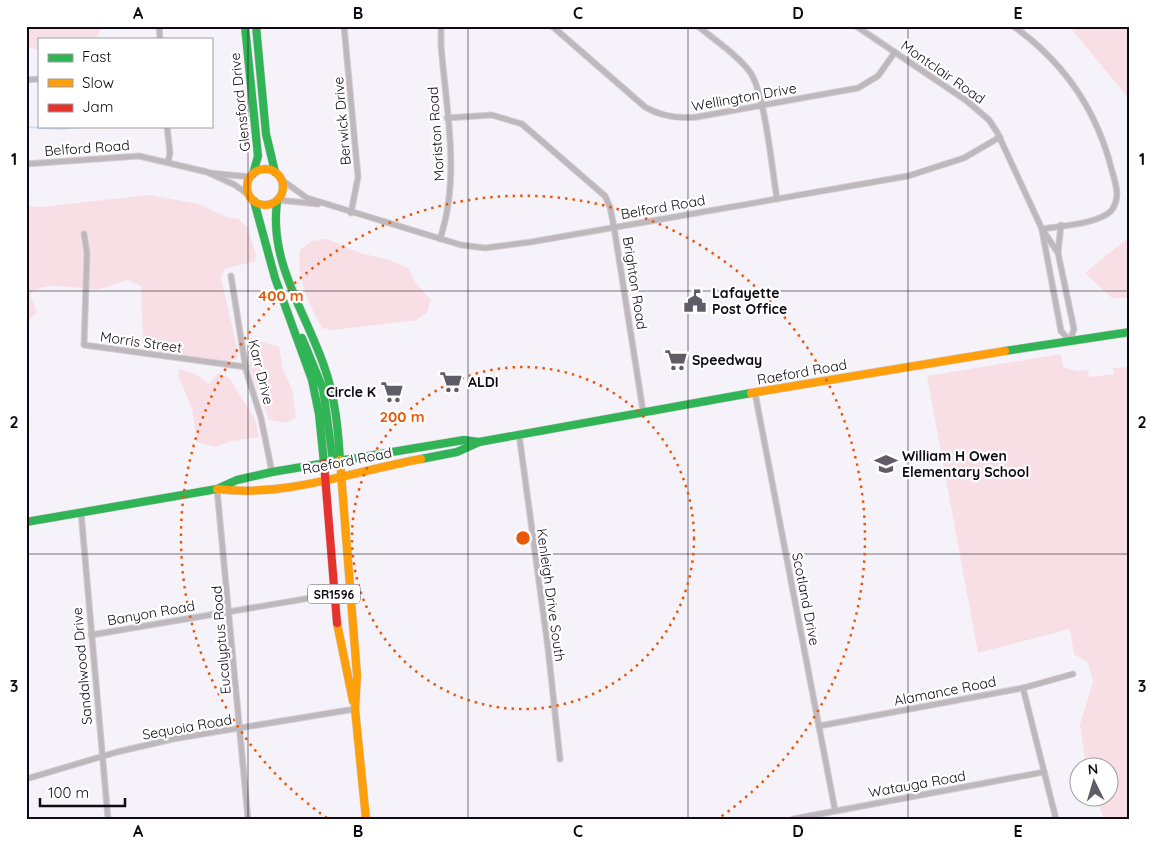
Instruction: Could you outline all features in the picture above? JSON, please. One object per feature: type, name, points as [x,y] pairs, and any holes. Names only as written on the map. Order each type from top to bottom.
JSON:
[{"type":"main road","name":"Glensford Drive","points":[[245,26],[258,148],[252,176]]},
{"type":"main road","name":"Glensford Drive","points":[[256,26],[266,134],[275,172]]},
{"type":"main road","points":[[337,460],[337,420],[327,374],[288,281],[274,230],[273,220],[278,201],[283,192],[282,180],[275,172],[264,170],[252,176],[248,185],[275,278],[291,316],[310,352],[323,388],[337,460],[342,475]]},
{"type":"main road","points":[[252,199],[265,206],[278,201]]},
{"type":"main road","points":[[291,316],[316,397],[324,463]]},
{"type":"main road","name":"Raeford Road","points":[[217,489],[238,480],[337,460],[464,440],[479,442],[643,411],[934,361],[1130,332]]},
{"type":"main road","name":"Raeford Road","points":[[26,522],[217,489],[247,491],[342,475],[458,451],[470,448],[479,442]]},
{"type":"main road","name":"SR1596","points":[[324,463],[334,594],[345,676],[355,709]]},
{"type":"main road","name":"SR1596","points":[[342,475],[357,675],[355,709],[366,819]]},
{"type":"street","name":"Berwick Drive","points":[[344,26],[358,177],[351,212]]},
{"type":"street","name":"Moriston Road","points":[[440,238],[447,218],[452,187],[441,44],[442,26]]},
{"type":"street","name":"Wellington Drive","points":[[552,26],[645,107],[659,114],[686,118],[858,88],[878,76],[895,52]]},
{"type":"street","points":[[698,26],[750,73],[757,87],[762,106],[777,199]]},
{"type":"street","name":"Montclair Road","points":[[856,26],[967,101],[989,120],[1000,137],[1042,229],[1058,253],[1074,329],[1070,341],[1061,331],[1042,229]]},
{"type":"street","points":[[1012,26],[1050,56],[1075,86],[1099,128],[1114,175],[1117,198],[1110,211],[1096,220],[1042,229]]},
{"type":"street","name":"Brighton Road","points":[[447,118],[492,115],[522,124],[605,196],[610,207],[614,227],[643,411]]},
{"type":"street","points":[[168,128],[170,153],[168,162]]},
{"type":"street","name":"Belford Road","points":[[282,180],[298,193],[326,205],[440,238],[461,246],[485,248],[531,242],[927,171],[964,158],[1000,137]]},
{"type":"street","name":"Belford Road","points":[[26,164],[132,155],[207,172],[252,176]]},
{"type":"street","name":"Belford Road","points":[[207,172],[235,185],[252,199]]},
{"type":"street","name":"Belford Road","points":[[278,201],[326,205]]},
{"type":"street","points":[[1058,253],[1061,226]]},
{"type":"street","name":"Morris Street","points":[[84,234],[87,253],[84,345],[246,367]]},
{"type":"street","name":"Karr Drive","points":[[230,276],[246,367],[261,418],[272,472]]},
{"type":"street","name":"Scotland Drive","points":[[755,393],[835,810]]},
{"type":"street","name":"Kenleigh Drive South","points":[[518,434],[548,648],[560,759]]},
{"type":"street","name":"Eucalyptus Road","points":[[217,489],[230,611],[248,819]]},
{"type":"street","name":"Sandalwood Drive","points":[[81,512],[108,819]]},
{"type":"street","name":"Banyon Road","points":[[91,634],[334,594]]},
{"type":"street","name":"Alamance Road","points":[[819,726],[1023,688],[1073,674]]},
{"type":"street","points":[[1023,688],[1056,819]]},
{"type":"street","name":"Sequoia Road","points":[[26,779],[117,752],[173,739],[355,709]]},
{"type":"street","name":"Watauga Road","points":[[793,819],[1044,772]]},
{"type":"shaded area","points":[[26,26],[102,26],[96,38],[38,38],[38,50],[26,46]]},
{"type":"shaded area","points":[[1069,26],[1130,26],[1130,100]]},
{"type":"shaded area","points":[[149,195],[199,204],[226,217],[239,219],[248,228],[256,255],[255,261],[225,269],[221,278],[238,352],[237,359],[222,362],[148,351],[143,347],[141,286],[128,280],[98,289],[53,286],[36,290],[30,295],[37,312],[30,319],[26,328],[26,206],[41,207]]},
{"type":"shaded area","points":[[1130,236],[1130,301],[1125,298],[1112,298],[1085,273]]},
{"type":"shaded area","points":[[327,239],[360,253],[390,260],[408,268],[415,282],[431,300],[427,312],[417,320],[334,330],[322,328],[305,290],[299,260],[300,250],[312,241]]},
{"type":"shaded area","points":[[262,342],[279,347],[283,369],[292,390],[296,417],[286,423],[269,420],[250,369],[250,347]]},
{"type":"shaded area","points":[[1061,354],[1063,367],[1077,371],[1088,370],[1089,377],[1114,374],[1113,368],[1130,367],[1130,819],[1104,819],[1100,808],[1118,808],[1118,758],[1085,758],[1080,725],[1093,682],[1088,663],[1074,654],[1070,629],[978,653],[927,376]]},
{"type":"shaded area","points":[[180,369],[195,374],[209,384],[218,373],[229,378],[255,419],[259,437],[232,441],[215,447],[197,442],[192,408],[178,376]]},
{"type":"waterway","points":[[26,127],[38,128]]},
{"type":"waterway","points":[[44,128],[70,128]]},
{"type":"traffic: fast","points":[[245,26],[258,156],[253,174]]},
{"type":"traffic: fast","points":[[256,26],[266,134],[275,172]]},
{"type":"traffic: fast","points":[[254,201],[275,278],[312,380],[319,414],[324,463]]},
{"type":"traffic: fast","points":[[277,202],[276,224],[283,266],[328,377],[335,412],[340,460]]},
{"type":"traffic: fast","points":[[1005,351],[1130,332]]},
{"type":"traffic: fast","points":[[302,338],[323,389],[333,461],[336,466]]},
{"type":"traffic: fast","points":[[421,459],[457,452],[479,442],[751,393]]},
{"type":"traffic: fast","points":[[26,522],[217,489],[237,480],[272,472],[464,440],[479,442]]},
{"type":"traffic: slow","points":[[265,169],[272,170],[278,174],[282,180],[283,187],[282,194],[278,200],[272,204],[265,205],[258,204],[252,200],[248,194],[247,187],[248,180],[252,174],[258,170],[265,169]]},
{"type":"traffic: slow","points":[[751,393],[1005,351]]},
{"type":"traffic: slow","points":[[217,489],[243,491],[294,487],[421,459]]},
{"type":"traffic: slow","points":[[340,460],[357,675],[355,709],[366,819]]},
{"type":"traffic: slow","points":[[337,623],[353,701]]},
{"type":"traffic: jam","points":[[324,463],[337,623]]},
{"type":"place","name":"Lafayette Post Office","points":[[695,301]]},
{"type":"place","name":"Speedway","points":[[676,360]]},
{"type":"place","name":"ALDI","points":[[451,382]]},
{"type":"place","name":"Circle K","points":[[392,392]]},
{"type":"place","name":"William H Owen Elementary School","points":[[886,464]]}]
